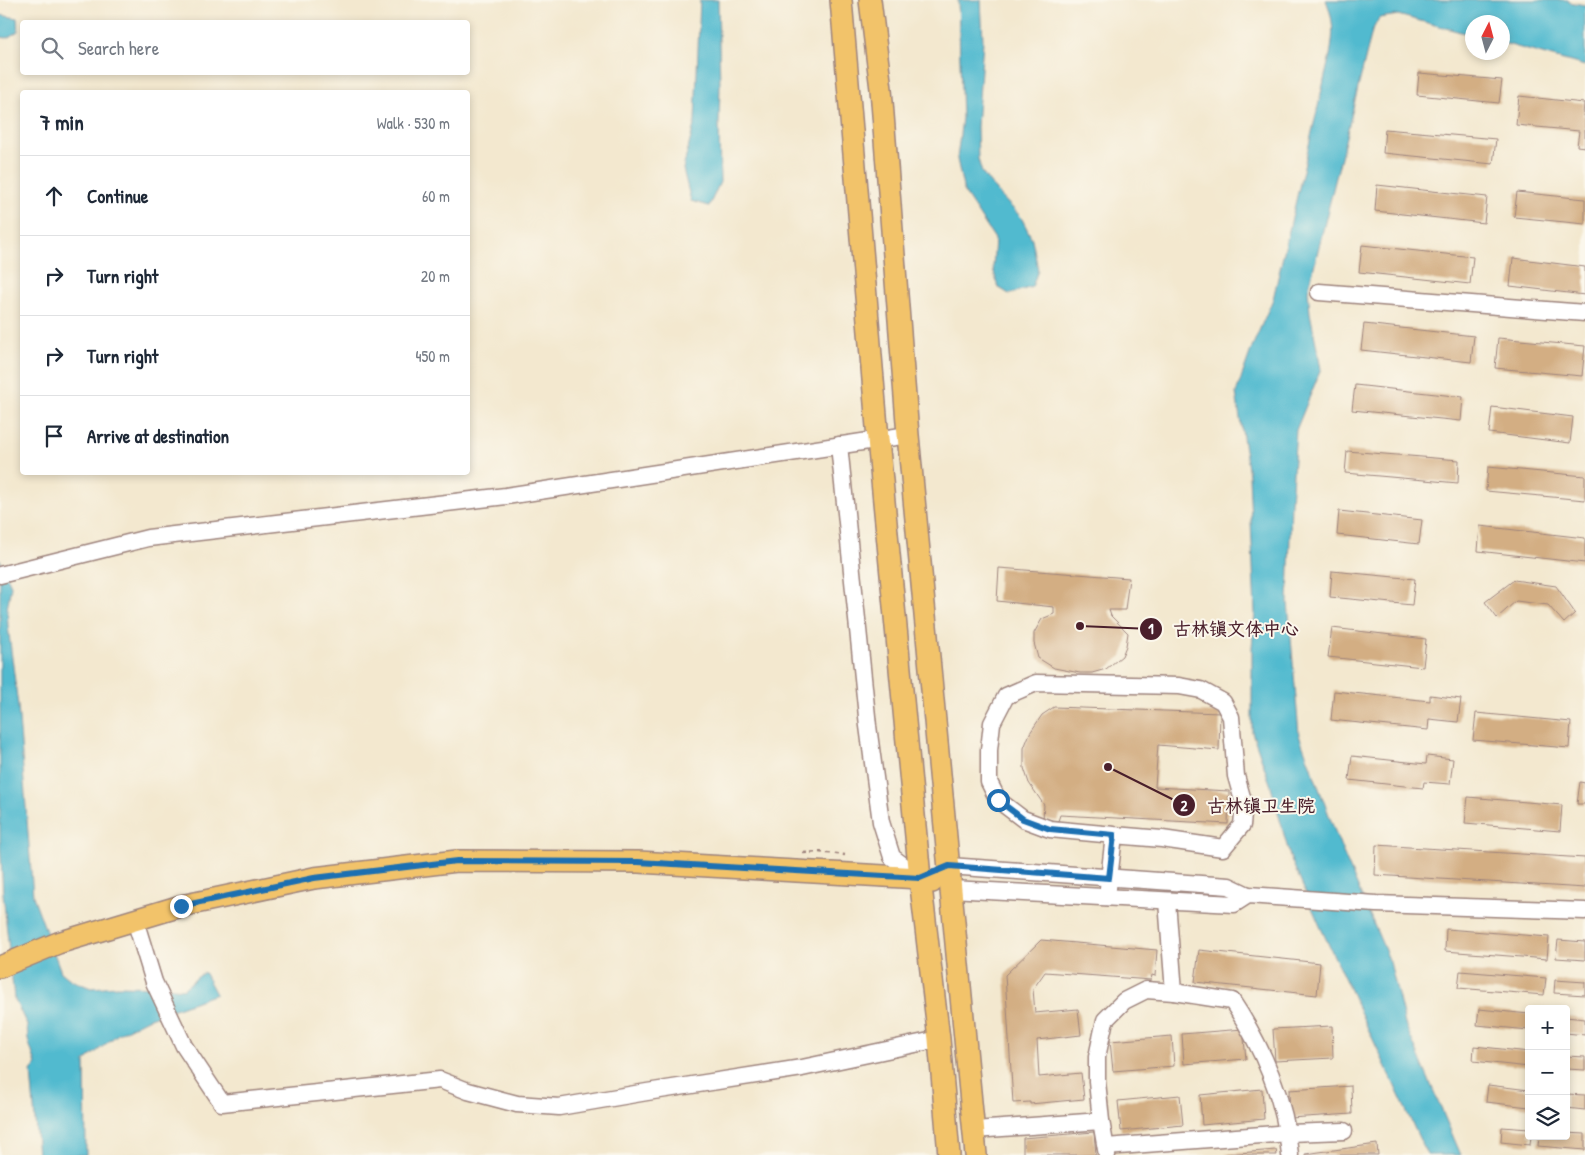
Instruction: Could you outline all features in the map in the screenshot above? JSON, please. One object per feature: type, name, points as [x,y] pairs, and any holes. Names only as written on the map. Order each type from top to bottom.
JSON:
[{"type":"main road","points":[[841,0],[878,439],[920,878],[939,1039],[950,1155]]},
{"type":"main road","points":[[870,0],[881,89],[908,435],[976,1155]]},
{"type":"main road","points":[[2,967],[58,943],[181,906],[314,878],[457,861],[638,862],[920,878],[952,888]]},
{"type":"main road","points":[[920,878],[949,866]]},
{"type":"street","points":[[1319,292],[1585,312]]},
{"type":"street","points":[[6,574],[148,538],[506,496],[908,435]]},
{"type":"street","points":[[838,445],[868,726],[881,822],[892,857],[920,878]]},
{"type":"street","points":[[1036,684],[1179,686],[1201,690],[1223,702],[1231,717],[1236,776],[1244,804],[1242,824],[1223,848],[1114,835],[1050,829],[1023,819],[998,800],[989,782],[989,750],[992,723],[1006,696],[1036,684]]},
{"type":"street","points":[[1107,897],[1114,835]]},
{"type":"street","points":[[949,866],[1229,886],[1248,895],[1320,901],[1585,911]]},
{"type":"street","points":[[952,888],[1234,904],[1248,895]]},
{"type":"street","points":[[1167,901],[1174,992]]},
{"type":"street","points":[[135,920],[154,982],[184,1046],[222,1103],[440,1080],[517,1104],[559,1107],[802,1068],[939,1039]]},
{"type":"street","points":[[1290,1155],[1289,1133],[1270,1071],[1240,1012],[1232,1001],[1174,992],[1146,990],[1124,1001],[1105,1020],[1097,1058],[1097,1081],[1101,1121],[1107,1151],[1289,1133],[1344,1131]]},
{"type":"street","points":[[974,1130],[1101,1121]]},
{"type":"water","points":[[700,0],[718,0],[720,182],[709,206],[691,201],[683,169],[695,121]]},
{"type":"water","points":[[958,0],[981,0],[983,41],[977,127],[978,159],[982,173],[1021,217],[1032,239],[1038,270],[1032,287],[1009,294],[998,287],[993,268],[995,239],[964,192],[957,159],[962,118]]},
{"type":"water","points":[[1326,0],[1568,0],[1569,2],[1585,5],[1585,66],[1510,45],[1510,15],[1465,15],[1465,33],[1398,15],[1379,18],[1372,31],[1308,291],[1310,313],[1321,369],[1296,430],[1291,502],[1288,602],[1299,735],[1342,850],[1390,962],[1405,1024],[1461,1155],[1427,1155],[1320,926],[1290,857],[1271,786],[1252,732],[1252,647],[1255,613],[1249,475],[1236,393],[1252,347],[1273,299],[1330,55],[1332,40],[1331,14]]},
{"type":"water","points":[[0,15],[17,18],[18,31],[7,38],[0,37]]},
{"type":"water","points":[[0,559],[11,586],[7,609],[8,626],[18,706],[33,896],[61,972],[71,980],[91,988],[117,986],[183,989],[204,972],[216,994],[147,1019],[118,1034],[85,1061],[86,1155],[38,1155],[31,1072],[36,1064],[28,1040],[27,1025],[14,998],[3,893],[0,840]]},
{"type":"building","points":[[1419,73],[1502,80],[1499,103],[1417,95]]},
{"type":"building","points":[[1519,96],[1584,103],[1585,147],[1577,146],[1579,131],[1516,125]]},
{"type":"building","points":[[1385,129],[1496,139],[1493,164],[1383,153]]},
{"type":"building","points":[[1377,185],[1487,197],[1484,223],[1375,211]]},
{"type":"building","points":[[1517,192],[1585,199],[1585,224],[1514,217]]},
{"type":"building","points":[[1362,245],[1473,257],[1470,284],[1359,272]]},
{"type":"building","points":[[1513,258],[1585,267],[1585,295],[1510,286]]},
{"type":"building","points":[[1364,324],[1474,336],[1471,362],[1361,350]]},
{"type":"building","points":[[1498,338],[1585,346],[1582,376],[1495,368]]},
{"type":"building","points":[[1355,385],[1463,397],[1461,421],[1352,410]]},
{"type":"building","points":[[1492,407],[1573,417],[1570,443],[1489,433]]},
{"type":"building","points":[[1347,451],[1459,460],[1458,483],[1345,473]]},
{"type":"building","points":[[1488,467],[1585,476],[1585,500],[1486,491]]},
{"type":"building","points":[[1339,511],[1422,520],[1419,544],[1337,535]]},
{"type":"building","points":[[1480,526],[1585,538],[1585,563],[1478,551]]},
{"type":"building","points":[[999,568],[1129,578],[1125,610],[1109,610],[1111,616],[1128,633],[1122,656],[1106,669],[1092,673],[1080,673],[1054,668],[1038,658],[1034,643],[1034,633],[1042,619],[1054,614],[1054,607],[997,601]]},
{"type":"building","points":[[1332,571],[1415,579],[1412,605],[1330,597]]},
{"type":"building","points":[[1514,580],[1556,586],[1575,613],[1564,623],[1548,605],[1516,601],[1497,618],[1485,602]]},
{"type":"building","points":[[1332,628],[1426,639],[1423,667],[1328,657]]},
{"type":"building","points":[[1334,691],[1430,701],[1430,695],[1461,699],[1458,722],[1429,719],[1428,730],[1331,720]]},
{"type":"building","points":[[1054,707],[1220,713],[1219,750],[1158,745],[1155,787],[1229,791],[1228,824],[1060,815],[1058,821],[1043,819],[1044,805],[1029,783],[1024,768],[1024,748],[1030,733],[1042,715]]},
{"type":"building","points":[[1476,713],[1571,722],[1569,748],[1473,740]]},
{"type":"building","points":[[1352,756],[1426,764],[1427,756],[1453,759],[1450,784],[1424,782],[1423,788],[1349,780]]},
{"type":"building","points":[[1580,782],[1585,783],[1585,804],[1577,804]]},
{"type":"building","points":[[1468,797],[1562,805],[1560,831],[1465,823]]},
{"type":"building","points":[[1376,845],[1585,858],[1585,888],[1375,875]]},
{"type":"building","points":[[1446,929],[1549,937],[1547,959],[1445,951]]},
{"type":"building","points":[[1041,940],[1157,950],[1155,976],[1152,975],[1151,980],[1045,972],[1033,989],[1035,1013],[1078,1009],[1081,1035],[1037,1040],[1039,1077],[1081,1073],[1084,1099],[1030,1104],[1030,1102],[1013,1103],[1005,975]]},
{"type":"building","points":[[1558,940],[1585,942],[1585,960],[1556,958]]},
{"type":"building","points":[[1199,950],[1320,963],[1317,995],[1195,982]]},
{"type":"building","points":[[1460,971],[1546,978],[1544,995],[1458,988]]},
{"type":"building","points":[[1555,980],[1585,982],[1585,995],[1554,993]]},
{"type":"building","points":[[1479,1009],[1525,1014],[1525,1030],[1477,1025]]},
{"type":"building","points":[[1570,1017],[1585,1019],[1585,1035],[1570,1033]]},
{"type":"building","points":[[1332,1026],[1333,1058],[1275,1061],[1273,1029]]},
{"type":"building","points":[[1243,1029],[1246,1059],[1184,1064],[1182,1034]]},
{"type":"building","points":[[1172,1036],[1174,1066],[1113,1071],[1110,1041]]},
{"type":"building","points":[[1474,1046],[1525,1052],[1525,1067],[1473,1061]]},
{"type":"building","points":[[1570,1056],[1585,1057],[1585,1070],[1570,1069]]},
{"type":"building","points":[[1488,1085],[1525,1090],[1525,1107],[1486,1102]]},
{"type":"building","points":[[1351,1086],[1352,1114],[1290,1118],[1289,1090]]},
{"type":"building","points":[[1262,1089],[1264,1119],[1202,1125],[1200,1095]]},
{"type":"building","points":[[1570,1094],[1585,1095],[1585,1110],[1570,1108]]},
{"type":"building","points":[[1180,1095],[1183,1125],[1121,1131],[1118,1101]]},
{"type":"building","points":[[1502,1127],[1525,1129],[1525,1140],[1531,1140],[1530,1145],[1501,1142]]},
{"type":"building","points":[[1094,1132],[1096,1155],[1023,1155],[1023,1138]]},
{"type":"building","points":[[1570,1133],[1585,1134],[1585,1150],[1538,1146],[1539,1140],[1570,1140]]},
{"type":"building","points":[[1377,1144],[1378,1155],[1305,1155],[1305,1154]]},
{"type":"building","points":[[1276,1150],[1277,1155],[1226,1155],[1226,1154]]},
{"type":"place","name":"古林镇文体中心","points":[[1080,626]]},
{"type":"place","name":"古林镇卫生院","points":[[1108,767]]},
{"type":"route","points":[[181,906],[314,878],[457,861],[638,862],[920,878],[949,866],[1109,878],[1114,835],[1050,829],[1023,819],[998,800]]}]
